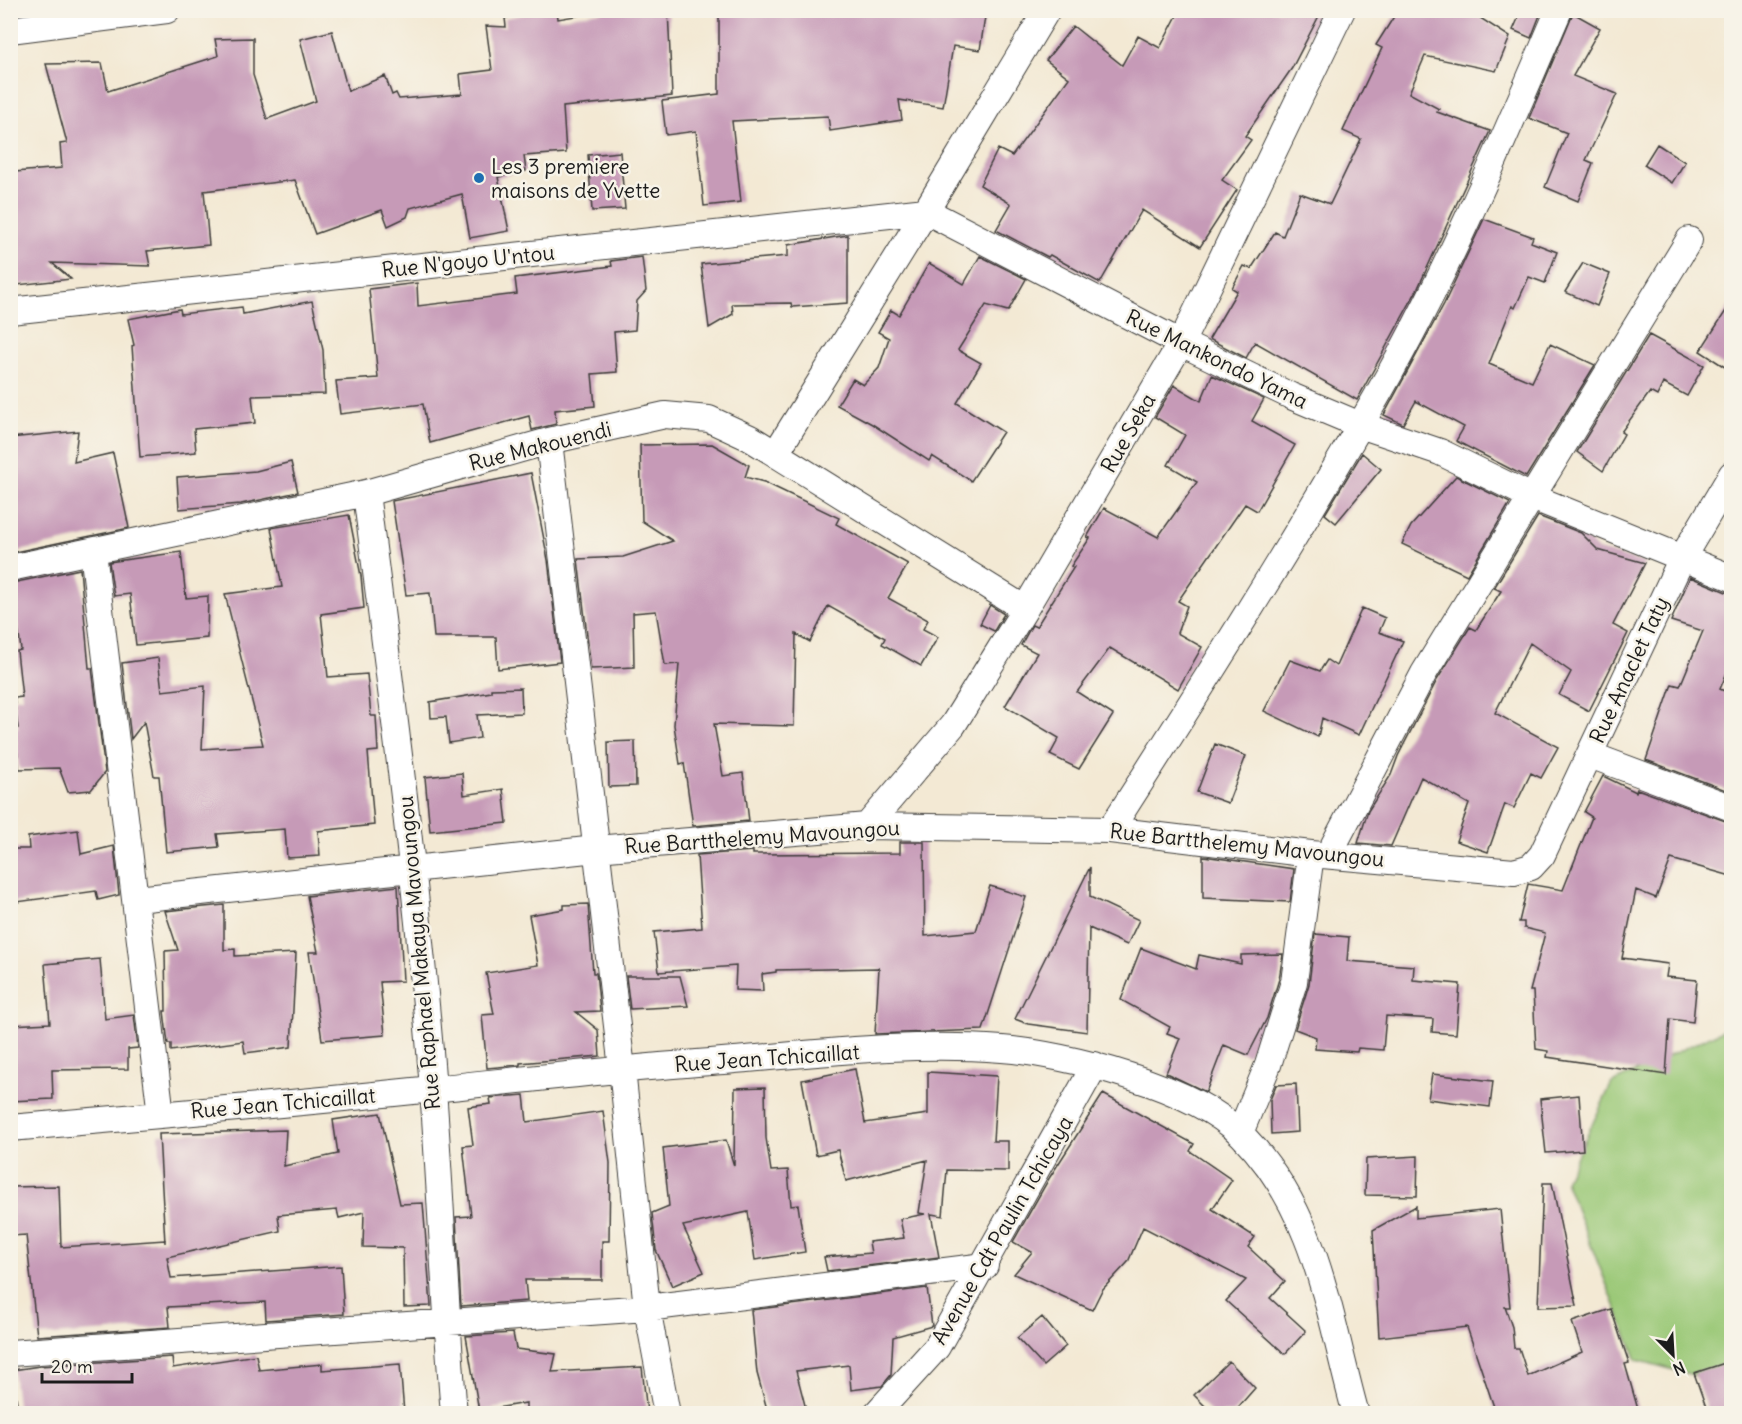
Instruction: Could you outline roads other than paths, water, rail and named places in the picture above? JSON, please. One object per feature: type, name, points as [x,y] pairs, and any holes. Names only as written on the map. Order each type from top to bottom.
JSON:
[{"type":"street","points":[[10,30],[167,10]]},
{"type":"street","points":[[776,453],[926,212],[1047,10]]},
{"type":"street","name":"Rue Seka","points":[[867,826],[953,725],[1025,609],[1180,343],[1342,10]]},
{"type":"street","points":[[1110,830],[1229,645],[1360,425],[1421,314],[1480,193],[1559,10]]},
{"type":"street","name":"Rue N'goyo U'ntou","points":[[10,311],[926,212]]},
{"type":"street","name":"Rue Mankondo Yama","points":[[926,212],[1180,343],[1292,396],[1360,425],[1440,452],[1532,496],[1731,578]]},
{"type":"street","points":[[1240,1133],[1269,1065],[1294,982],[1320,854],[1424,672],[1689,240]]},
{"type":"street","name":"Rue Makouendi","points":[[10,568],[366,493],[549,441],[665,415],[709,419],[750,438],[1025,609]]},
{"type":"street","points":[[549,441],[622,1069],[647,1308],[667,1413]]},
{"type":"street","name":"Rue Anaclet Taty","points":[[1531,867],[1542,855],[1682,558],[1731,474]]},
{"type":"street","name":"Rue Raphael Makaya Mavoungou","points":[[366,493],[413,868],[433,1089],[446,1322],[454,1413]]},
{"type":"street","points":[[93,551],[137,899],[161,1115]]},
{"type":"street","points":[[1590,755],[1731,808]]},
{"type":"street","name":"Rue Bartthelemy Mavoungou","points":[[137,899],[596,849],[867,826],[1110,830],[1320,854],[1514,872],[1531,867]]},
{"type":"street","name":"Rue Jean Tchicaillat","points":[[10,1128],[622,1069],[936,1045],[1005,1049],[1095,1065],[1190,1099],[1240,1133],[1284,1188],[1315,1252],[1356,1413]]},
{"type":"street","name":"Avenue Cdt Paulin Tchicaya","points":[[876,1413],[937,1347],[985,1266],[1095,1065]]},
{"type":"street","points":[[10,1353],[647,1308],[985,1266]]},
{"type":"place","name":"Les 3 premiere maisons de Yvette","points":[[479,178]]}]
